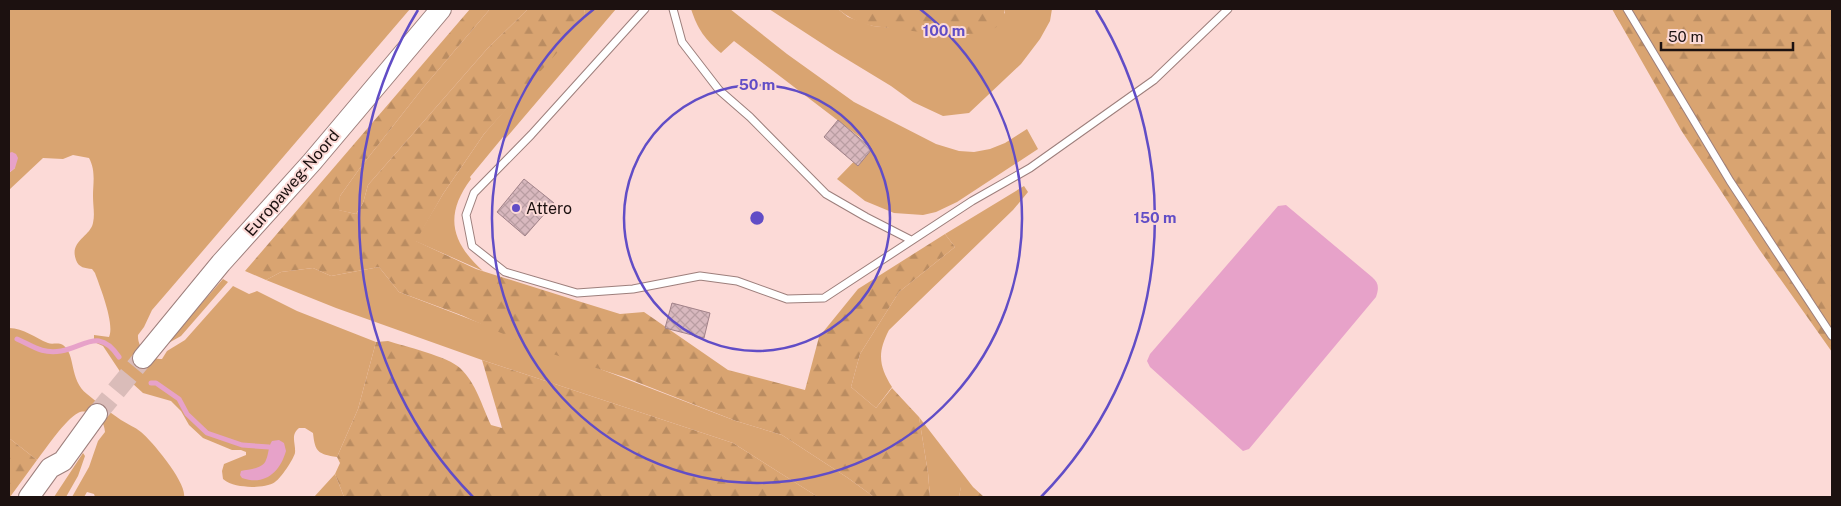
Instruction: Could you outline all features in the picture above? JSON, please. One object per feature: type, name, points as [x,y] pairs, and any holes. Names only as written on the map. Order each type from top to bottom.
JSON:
[{"type":"street","name":"Europaweg-Noord","points":[[143,358],[221,263],[312,162],[441,9]]},
{"type":"street","points":[[29,497],[50,468],[63,461],[97,414]]},
{"type":"street","points":[[46,497],[61,476],[63,461]]},
{"type":"lane","points":[[645,9],[531,135],[474,194],[466,215],[472,246],[505,272],[577,293],[633,289],[700,276],[737,281],[788,299],[824,298],[972,201],[1030,168],[1154,80],[1228,9]]},
{"type":"lane","points":[[674,9],[682,42],[718,90],[750,117],[826,194],[911,240]]},
{"type":"lane","points":[[1627,9],[1730,181],[1832,336]]},
{"type":"green space","points":[[9,9],[410,9],[152,310],[138,335],[138,340],[145,352],[157,359],[162,359],[167,351],[185,340],[233,286],[249,294],[257,291],[297,311],[376,342],[358,409],[337,457],[326,455],[319,451],[316,448],[313,433],[305,428],[299,428],[294,437],[294,456],[278,480],[267,485],[255,487],[229,483],[223,479],[222,471],[224,464],[246,455],[246,452],[232,450],[203,438],[189,425],[181,411],[171,401],[143,393],[121,373],[103,346],[94,342],[94,335],[109,337],[109,315],[95,273],[92,269],[79,265],[75,254],[75,248],[91,228],[94,220],[93,172],[89,158],[73,155],[63,159],[43,158],[9,190],[9,173],[15,168],[9,153]]},
{"type":"green space","points":[[470,9],[490,9],[422,89],[360,168],[340,196],[339,210],[356,214],[363,203],[368,185],[487,49],[528,9],[584,9],[585,13],[574,34],[484,134],[443,194],[416,241],[476,269],[578,301],[620,314],[644,312],[728,370],[805,390],[819,337],[858,289],[945,234],[955,247],[899,292],[860,354],[851,387],[876,408],[892,388],[919,417],[930,497],[874,497],[782,435],[736,421],[624,377],[537,349],[461,315],[399,292],[379,267],[331,276],[313,268],[281,272],[266,280],[245,271]]},
{"type":"green space","points":[[490,9],[528,9],[487,49],[368,185],[363,203],[356,214],[338,210],[340,196],[360,168],[422,89]]},
{"type":"green space","points":[[584,9],[616,9],[506,138],[503,137],[470,177],[471,179],[462,192],[457,204],[454,216],[458,239],[472,260],[483,271],[415,241],[443,194],[484,134],[585,13]]},
{"type":"green space","points":[[691,9],[730,9],[787,54],[854,102],[936,144],[959,151],[974,152],[990,149],[1005,143],[1027,129],[1038,149],[957,202],[936,212],[923,215],[894,213],[865,201],[837,179],[870,145],[734,41],[721,53],[703,34],[696,23]]},
{"type":"green space","points":[[769,9],[838,9],[848,17],[873,26],[968,35],[1005,13],[1005,9],[1052,9],[1050,21],[1040,39],[1021,64],[969,113],[943,116],[913,102],[891,86]]},
{"type":"green space","points":[[838,9],[1005,9],[1001,22],[994,29],[980,33],[950,34],[873,26],[854,20]]},
{"type":"green space","points":[[1612,9],[1832,9],[1832,352],[1759,249],[1681,130]]},
{"type":"green space","points":[[1024,186],[1028,192],[1013,210],[889,330],[885,338],[881,359],[884,372],[892,387],[876,408],[851,387],[860,354],[899,292],[955,247],[945,234]]},
{"type":"green space","points":[[379,267],[399,292],[736,421],[782,435],[874,497],[818,497],[733,443],[482,360],[336,308],[266,280],[281,272],[313,268],[331,276]]},
{"type":"green space","points":[[223,279],[228,282],[181,336],[165,345]]},
{"type":"green space","points":[[9,328],[25,331],[50,344],[63,345],[70,354],[77,382],[81,388],[108,411],[139,430],[146,437],[175,473],[180,482],[184,497],[95,497],[94,494],[87,492],[84,497],[72,497],[89,467],[98,441],[105,432],[102,421],[90,413],[82,412],[73,416],[56,434],[37,460],[9,438]]},
{"type":"green space","points":[[388,341],[437,356],[460,368],[474,388],[491,425],[502,428],[482,360],[733,443],[818,497],[344,497],[335,474],[340,463],[337,457],[358,409],[376,342]]},
{"type":"green space","points":[[919,417],[973,487],[961,487],[959,497],[930,497]]},
{"type":"green space","points":[[9,438],[37,460],[10,497],[9,497]]},
{"type":"green space","points":[[83,453],[85,456],[78,476],[66,497],[54,497]]},
{"type":"green space","points":[[335,474],[344,497],[314,497]]},
{"type":"green space","points":[[961,486],[973,487],[984,497],[959,497]]},
{"type":"shaded area","points":[[12,152],[18,158],[15,168],[9,173],[9,153]]},
{"type":"shaded area","points":[[1286,205],[1372,277],[1378,286],[1378,291],[1376,297],[1249,449],[1243,451],[1150,367],[1147,361],[1150,354],[1278,206]]},
{"type":"shaded area","points":[[279,440],[284,443],[286,451],[276,471],[264,479],[250,480],[242,478],[240,475],[241,471],[262,465],[266,460],[272,441]]},
{"type":"building","points":[[838,120],[872,149],[858,166],[824,137]]},
{"type":"building","points":[[524,179],[554,203],[525,236],[497,212]]},
{"type":"building","points":[[672,303],[710,313],[704,338],[665,328]]},
{"type":"waterway","points":[[17,339],[38,349],[54,352],[98,341],[112,348],[119,357]]},
{"type":"waterway","points":[[151,383],[156,383],[179,399],[187,414],[207,433],[242,445],[269,447]]},
{"type":"tunnel","points":[[97,414],[143,358]]},
{"type":"place","name":"Attero","points":[[516,208]]}]
